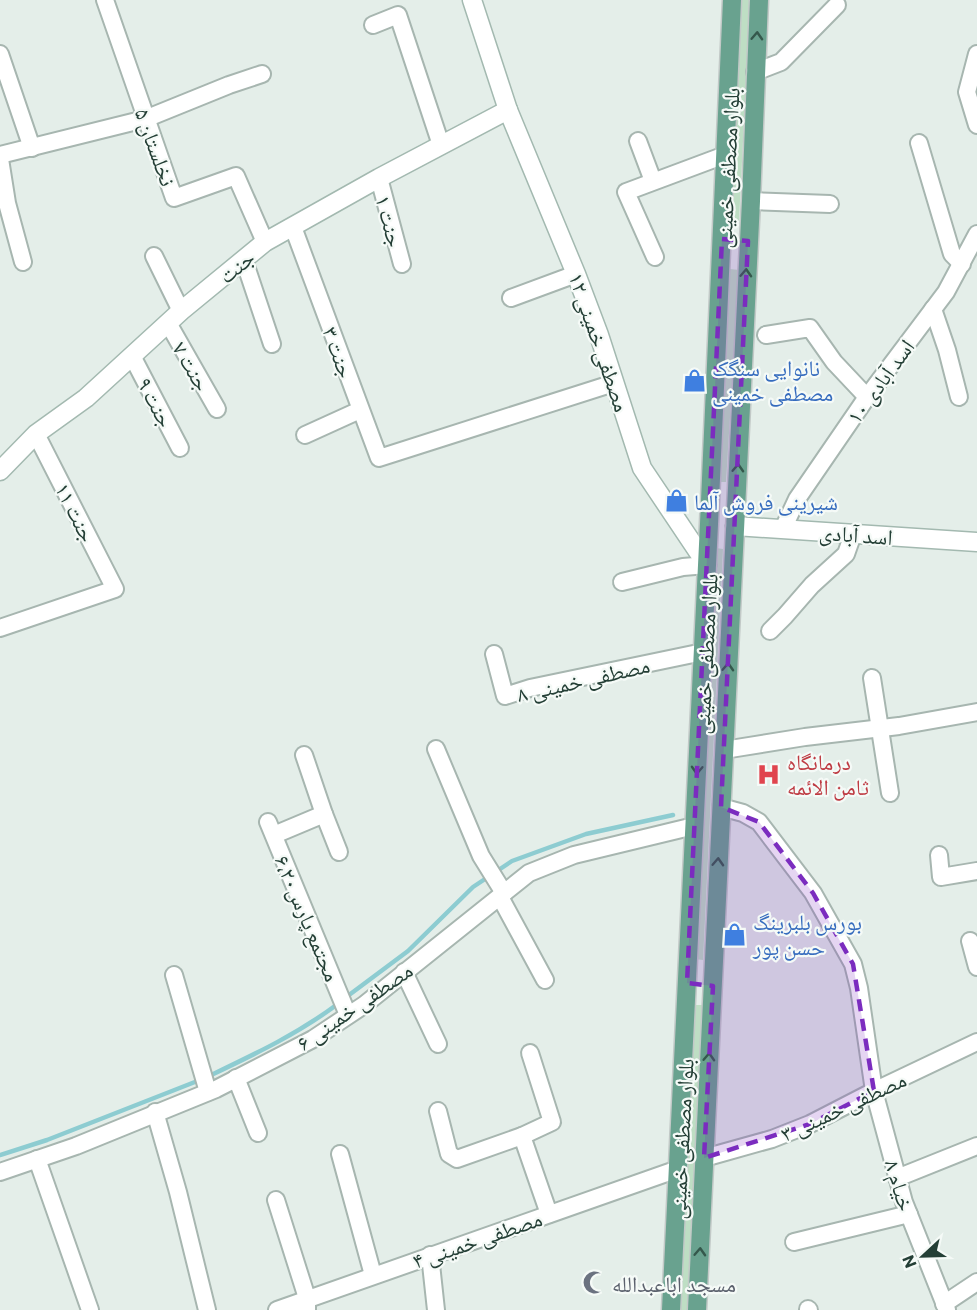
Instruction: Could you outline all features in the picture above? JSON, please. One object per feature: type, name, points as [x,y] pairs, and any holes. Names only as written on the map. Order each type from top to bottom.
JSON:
[{"type":"main road","name":"بلوار مصطفی خمینی","points":[[670,1310],[703,652],[732,0]]},
{"type":"main road","name":"بلوار مصطفی خمینی","points":[[697,1310],[759,0]]},
{"type":"main road","points":[[722,239],[748,241]]},
{"type":"main road","points":[[709,524],[735,526]]},
{"type":"main road","points":[[687,983],[713,986]]},
{"type":"street","name":"نخلستان ۵","points":[[105,0],[174,198],[236,177],[265,242]]},
{"type":"street","name":"مصطفی خمینی ۱۲","points":[[472,0],[508,110],[599,335],[642,468],[707,565]]},
{"type":"street","points":[[755,72],[781,62],[837,4]]},
{"type":"street","points":[[373,25],[398,15],[441,146]]},
{"type":"street","points":[[0,54],[32,147]]},
{"type":"street","points":[[977,54],[967,92],[977,125]]},
{"type":"street","points":[[23,261],[7,204],[0,157],[145,119],[262,74]]},
{"type":"street","name":"جنت","points":[[0,471],[36,434],[86,398],[174,317],[265,242],[379,178],[508,110]]},
{"type":"street","points":[[638,141],[653,181]]},
{"type":"street","points":[[919,143],[952,254],[962,264]]},
{"type":"street","points":[[655,257],[626,192],[725,155]]},
{"type":"street","name":"جنت ۱","points":[[379,178],[402,264]]},
{"type":"street","points":[[751,201],[830,204]]},
{"type":"street","name":"جنت ۳","points":[[293,227],[379,459],[614,383]]},
{"type":"street","name":"اسد آبادی ۱۰","points":[[783,529],[797,499],[867,398],[946,292],[977,234]]},
{"type":"street","name":"جنت ۷","points":[[154,256],[174,317],[217,409]]},
{"type":"street","points":[[244,260],[272,344]]},
{"type":"street","points":[[511,298],[576,274]]},
{"type":"street","points":[[933,309],[947,350],[959,397]]},
{"type":"street","points":[[766,335],[810,328],[834,362],[867,398]]},
{"type":"street","name":"جنت ۹","points":[[132,356],[180,448]]},
{"type":"street","points":[[305,435],[360,410]]},
{"type":"street","name":"جنت ۱۱","points":[[0,628],[115,589],[36,434]]},
{"type":"street","name":"اسد آبادی","points":[[735,526],[977,542]]},
{"type":"street","points":[[770,631],[819,578],[846,554],[854,534]]},
{"type":"street","points":[[622,582],[683,567],[707,565]]},
{"type":"street","name":"مصطفی خمینی ۸","points":[[494,654],[506,696],[530,688],[703,652]]},
{"type":"street","points":[[872,678],[890,793]]},
{"type":"street","points":[[724,750],[764,742],[880,728],[977,712]]},
{"type":"street","points":[[436,749],[481,856],[545,980]]},
{"type":"street","points":[[304,755],[339,852]]},
{"type":"street","name":"خیام ۸","points":[[721,807],[743,813],[759,822],[813,893],[853,964],[859,988],[874,1091],[897,1178],[945,1307]]},
{"type":"street","name":"۶،مجتمع پارس۲۰","points":[[324,814],[271,829],[348,1015]]},
{"type":"street","name":"مصطفی خمینی ۶","points":[[0,1172],[76,1146],[208,1092],[313,1039],[404,972],[529,873],[574,855],[694,826]]},
{"type":"street","points":[[939,855],[941,877],[977,871]]},
{"type":"street","points":[[970,941],[977,967]]},
{"type":"street","points":[[404,972],[438,1044]]},
{"type":"street","points":[[174,975],[208,1092]]},
{"type":"street","name":"مصطفی خمینی ۳","points":[[705,1158],[771,1139],[810,1124],[977,1042]]},
{"type":"street","points":[[438,1111],[449,1154],[457,1159],[522,1136],[552,1122],[530,1053]]},
{"type":"street","points":[[236,1078],[258,1134]]},
{"type":"street","points":[[155,1112],[178,1192],[207,1310]]},
{"type":"street","points":[[522,1136],[549,1214]]},
{"type":"street","points":[[897,1178],[977,1146]]},
{"type":"street","points":[[340,1154],[373,1275]]},
{"type":"street","points":[[37,1159],[90,1310]]},
{"type":"street","name":"مصطفی خمینی ۴","points":[[277,1310],[307,1304],[373,1275],[678,1169]]},
{"type":"street","points":[[276,1200],[307,1304]]},
{"type":"street","points":[[794,1242],[909,1214]]},
{"type":"street","points":[[430,1255],[436,1310]]},
{"type":"street","points":[[945,1307],[977,1282]]},
{"type":"highlighted area","points":[[722,239],[748,241],[721,807],[759,822],[813,893],[853,964],[874,1091],[810,1124],[704,1158],[713,986],[687,983]]},
{"type":"green space","points":[[741,0],[750,0],[739,221],[731,220]]},
{"type":"green space","points":[[730,269],[739,270],[726,482],[717,482]]},
{"type":"green space","points":[[716,548],[723,549],[703,960],[695,959]]},
{"type":"green space","points":[[693,1005],[703,1005],[688,1310],[680,1310]]},
{"type":"waterway","points":[[345,998],[408,951],[473,887],[512,861],[586,834],[673,815]]},
{"type":"waterway","points":[[207,1077],[291,1034],[339,1003]]},
{"type":"waterway","points":[[0,1155],[47,1140],[200,1080]]},
{"type":"place","name":"نانوایی سنگک مصطفی خمینی","points":[[694,380]]},
{"type":"place","name":"شیرینی فروش آلما","points":[[676,501]]},
{"type":"place","name":"درمانگاه ثامن الائمه","points":[[769,774]]},
{"type":"place","name":"بورس بلبرینگ حسن پور","points":[[735,934]]},
{"type":"place","name":"مسجد اباعبدالله","points":[[594,1283]]}]
